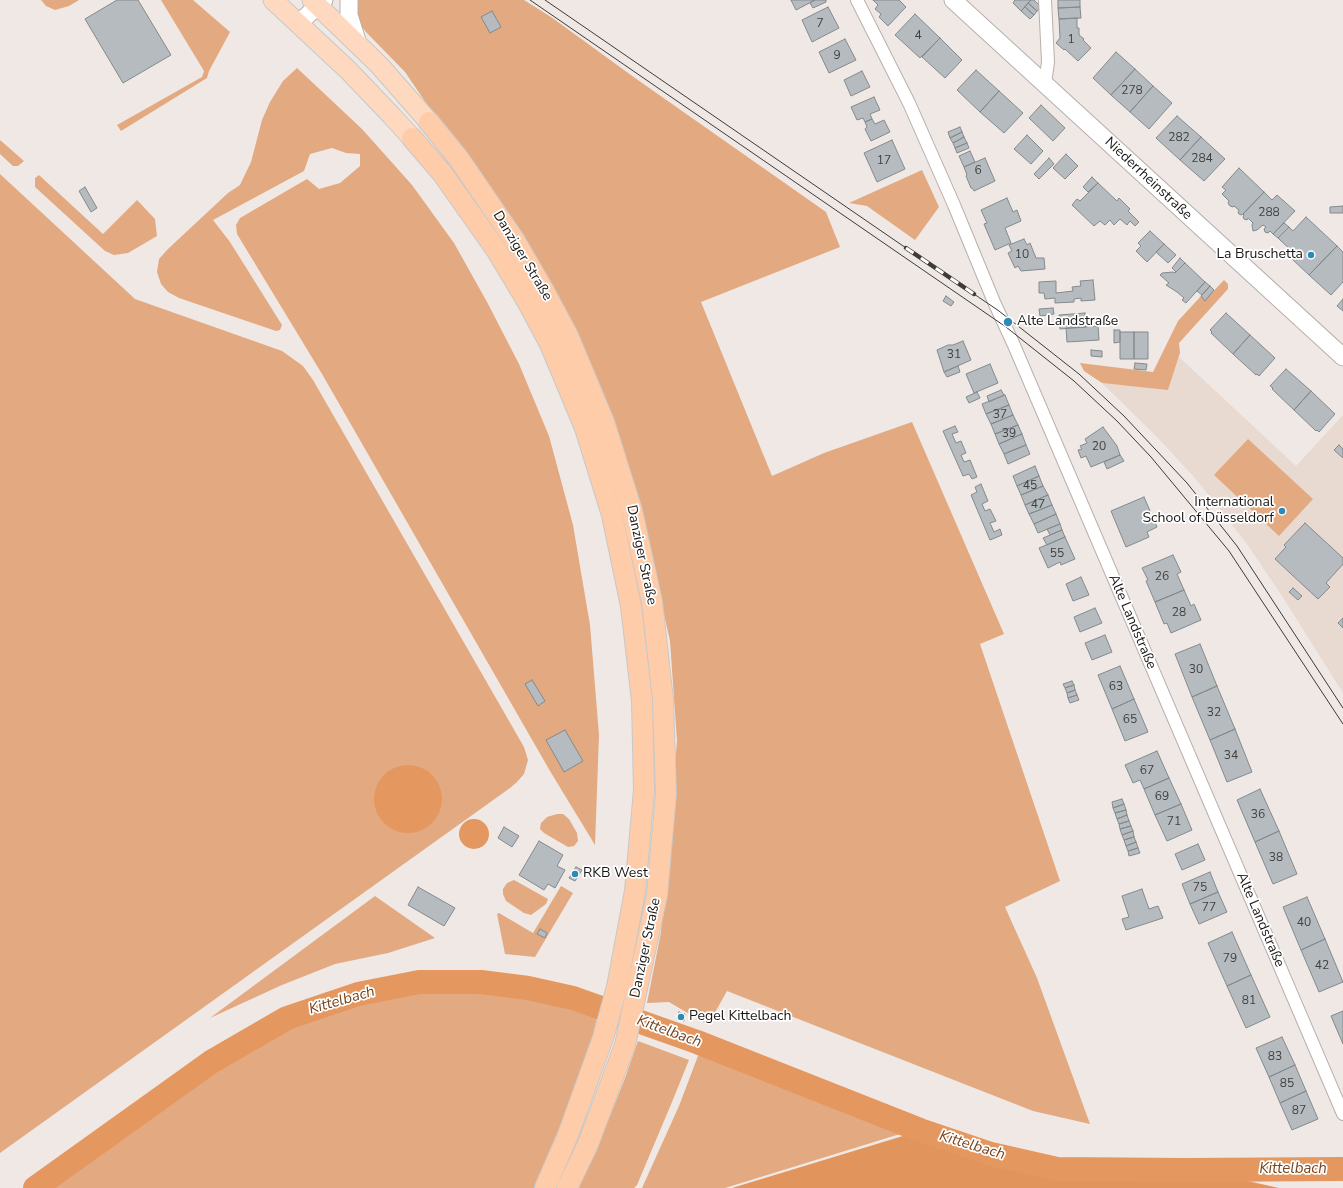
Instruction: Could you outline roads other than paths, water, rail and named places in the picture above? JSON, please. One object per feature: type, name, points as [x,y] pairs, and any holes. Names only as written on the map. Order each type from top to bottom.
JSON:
[{"type":"highway","name":"Danziger Straße","points":[[429,122],[459,159],[515,241],[568,336],[604,422],[632,511],[653,610],[663,700],[666,794],[657,895],[625,1045],[588,1144],[568,1188]]},
{"type":"highway","name":"Danziger Straße","points":[[412,138],[442,173],[497,251],[550,344],[585,428],[612,515],[631,606],[642,701],[644,790],[635,891],[617,987],[603,1038],[568,1135],[544,1188]]},
{"type":"main road","points":[[349,0],[349,15],[358,44]]},
{"type":"main road","name":"Niederrheinstraße","points":[[953,0],[1343,357]]},
{"type":"main road","name":"Danziger Straße","points":[[299,23],[318,2],[411,100],[429,122]]},
{"type":"main road","name":"Danziger Straße","points":[[283,3],[299,23],[348,70],[412,138]]},
{"type":"street","name":"Alte Landstraße","points":[[857,0],[909,102],[954,205],[994,302],[1013,343],[1343,1114]]},
{"type":"street","points":[[1045,0],[1048,62],[1045,84]]},
{"type":"waterway","name":"Kittelbach","points":[[35,1188],[211,1062],[287,1018],[358,994],[419,982],[481,982],[528,988],[573,998],[697,1042],[920,1130],[991,1154],[1057,1169],[1343,1169]]},
{"type":"tram line","points":[[530,0],[1006,327],[1074,381],[1117,421],[1151,457],[1229,551],[1343,724]]},
{"type":"tram line","points":[[545,0],[906,248]]},
{"type":"tram line","points":[[974,294],[999,311],[1079,374],[1124,416],[1187,483],[1237,546],[1343,708]]},
{"type":"railway","points":[[906,248],[974,294]]},
{"type":"place","name":"La Bruschetta","points":[[1311,255]]},
{"type":"place","name":"Alte Landstraße","points":[[1008,322]]},
{"type":"place","name":"International School of Düsseldorf","points":[[1282,511]]},
{"type":"place","name":"RKB West","points":[[575,874]]},
{"type":"place","name":"Pegel Kittelbach","points":[[681,1017]]}]
